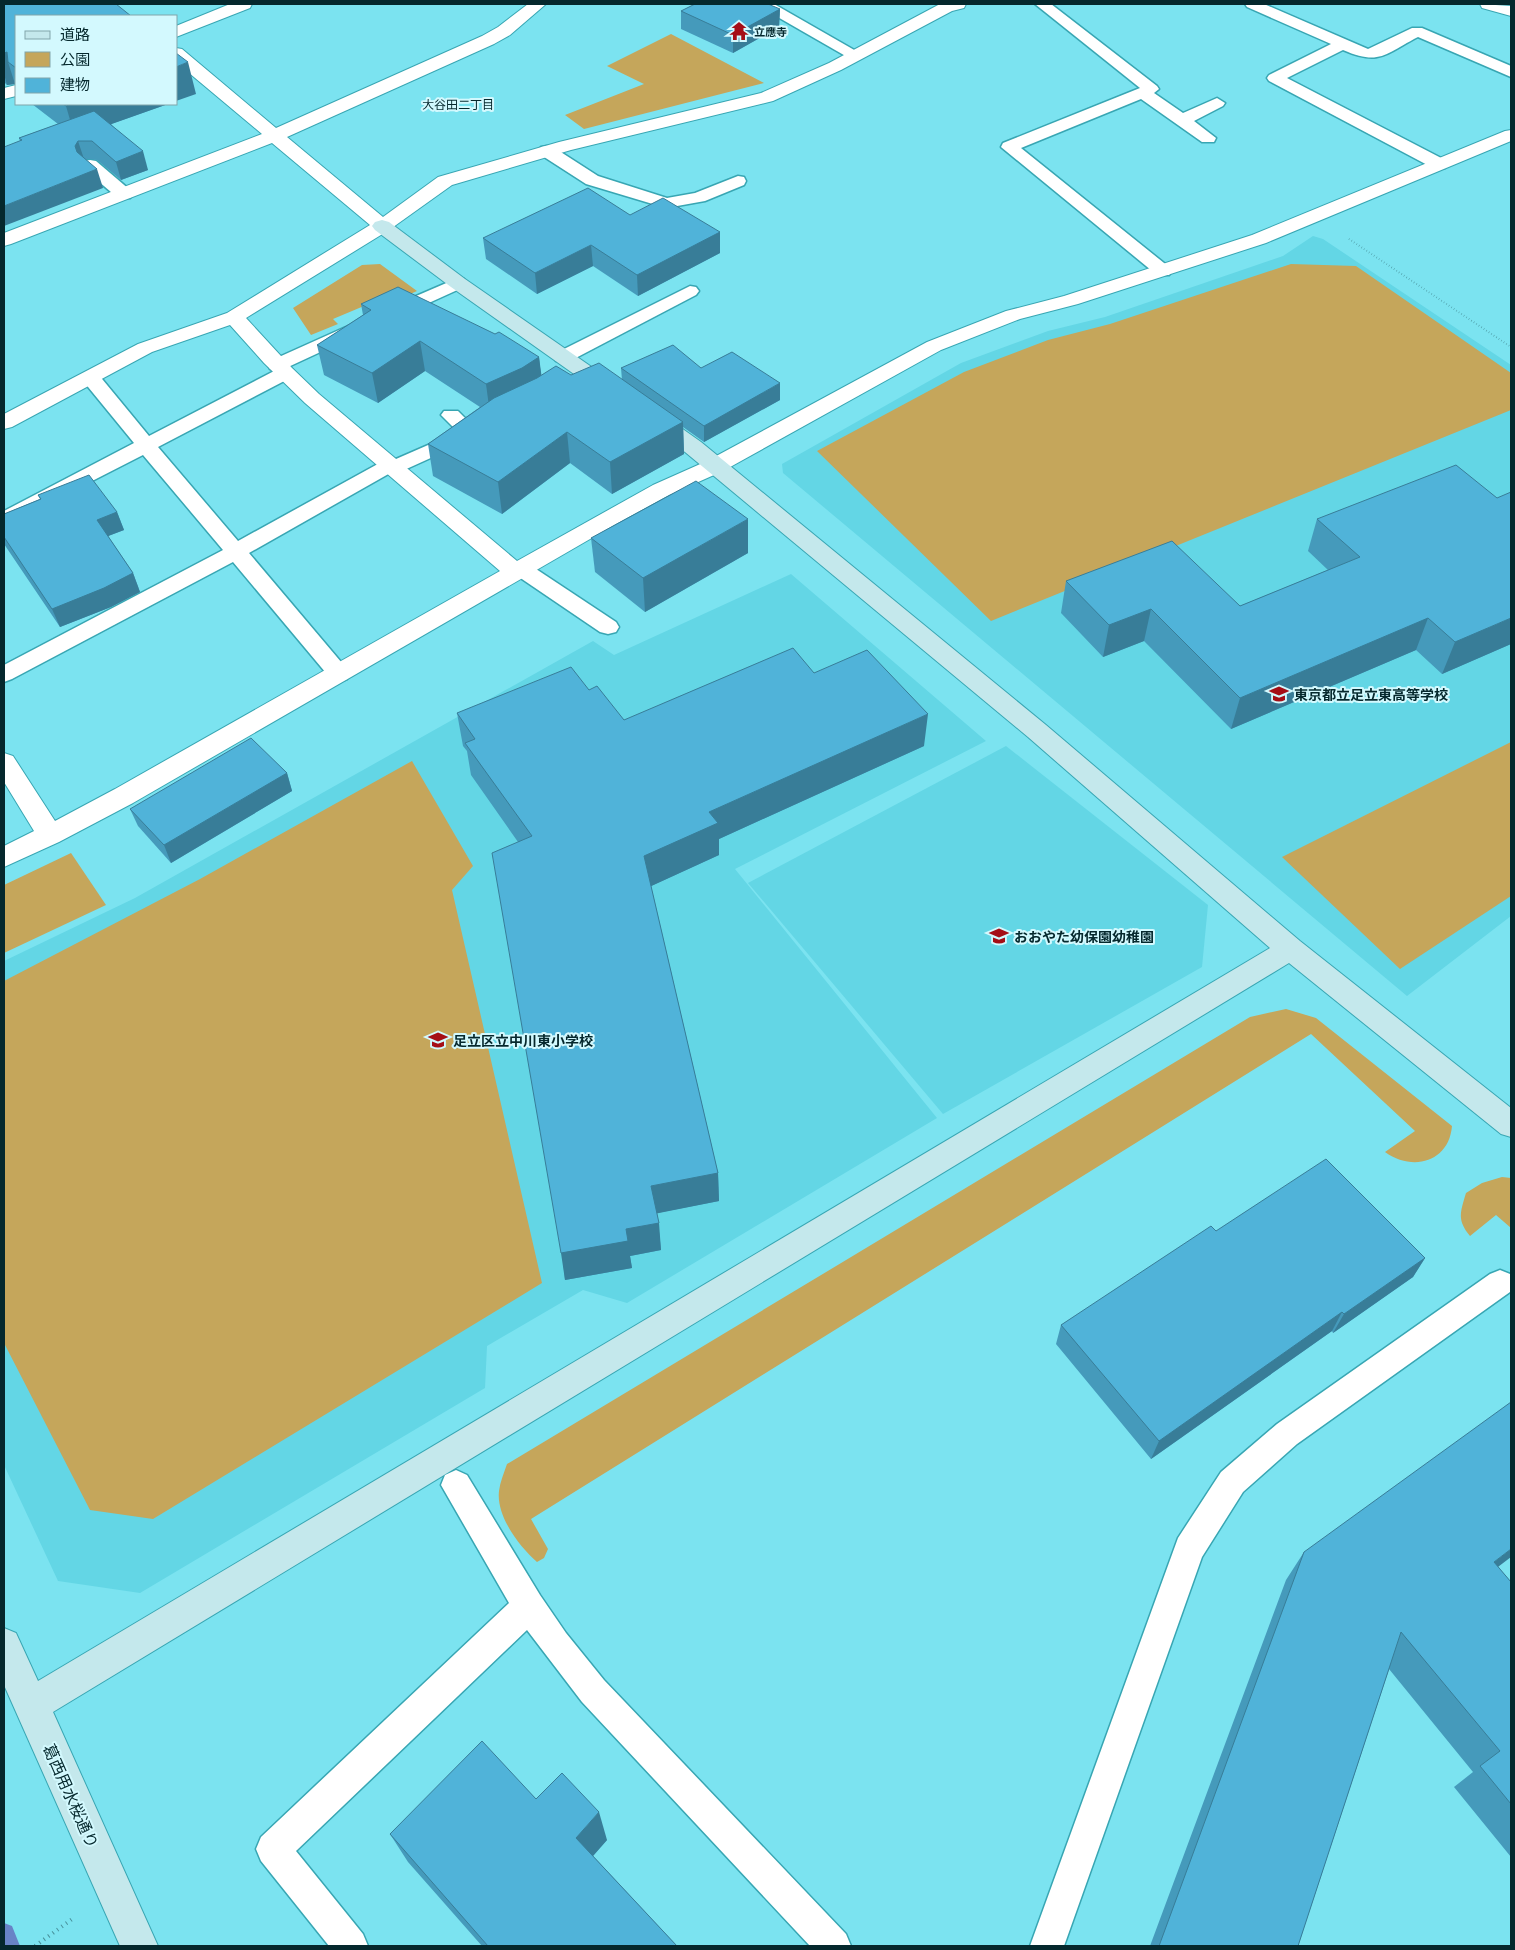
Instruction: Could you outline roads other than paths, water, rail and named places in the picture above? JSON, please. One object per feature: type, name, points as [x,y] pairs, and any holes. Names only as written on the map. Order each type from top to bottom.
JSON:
[{"type":"street","points":[[178,31],[244,4]]},
{"type":"street","points":[[4,240],[273,136],[488,40],[504,31],[538,4]]},
{"type":"street","points":[[4,422],[145,348],[234,317],[382,226],[445,181],[547,151],[767,97],[786,90],[946,7],[958,4]]},
{"type":"street","points":[[1488,4],[1511,11]]},
{"type":"street","points":[[178,55],[382,226],[458,283],[563,357],[576,376],[688,443],[1037,731],[1290,949],[1511,1126]]},
{"type":"street","points":[[4,857],[50,835],[339,674],[661,490],[716,466],[934,346],[1013,315],[1162,271],[1259,239],[1313,214],[1511,135]]},
{"type":"street","points":[[234,317],[313,401],[342,422],[520,571]]},
{"type":"street","points":[[4,762],[50,835]]},
{"type":"street","points":[[31,1705],[101,1665],[1290,949]]},
{"type":"street","name":"葛西用水桜通り","points":[[4,1645],[139,1946]]},
{"type":"lane","points":[[763,4],[855,55]]},
{"type":"lane","points":[[1042,4],[1151,89],[1009,147],[1162,271]]},
{"type":"lane","points":[[1252,4],[1366,54],[1374,54],[1417,32],[1511,72]]},
{"type":"lane","points":[[1343,44],[1275,78],[1439,164]]},
{"type":"lane","points":[[1143,93],[1208,138]]},
{"type":"lane","points":[[1182,120],[1217,103]]},
{"type":"lane","points":[[547,151],[592,180],[666,203],[699,197],[738,181]]},
{"type":"lane","points":[[90,165],[124,194]]},
{"type":"lane","points":[[4,519],[146,445],[281,369],[367,324],[458,283]]},
{"type":"lane","points":[[563,357],[690,290]]},
{"type":"lane","points":[[91,378],[339,674]]},
{"type":"lane","points":[[451,415],[470,432]]},
{"type":"lane","points":[[4,674],[394,466],[488,424]]},
{"type":"lane","points":[[520,571],[608,627]]},
{"type":"lane","points":[[1047,1946],[1189,1549],[1232,1482],[1287,1434],[1500,1283]]},
{"type":"lane","points":[[456,1485],[555,1644],[593,1691],[834,1946]]},
{"type":"lane","points":[[351,1946],[273,1849],[530,1606]]},
{"type":"waterway","points":[[4,1934],[9,1946]]},
{"type":"place","name":"立應寺","points":[[739,31]]},
{"type":"place","name":"東京都立足立東高等学校","points":[[1279,694]]},
{"type":"place","name":"おおやた幼保園幼稚園","points":[[999,936]]},
{"type":"place","name":"足立区立中川東小学校","points":[[438,1040]]},
{"type":"district","name":"大谷田二丁目","points":[[458,104]]}]
